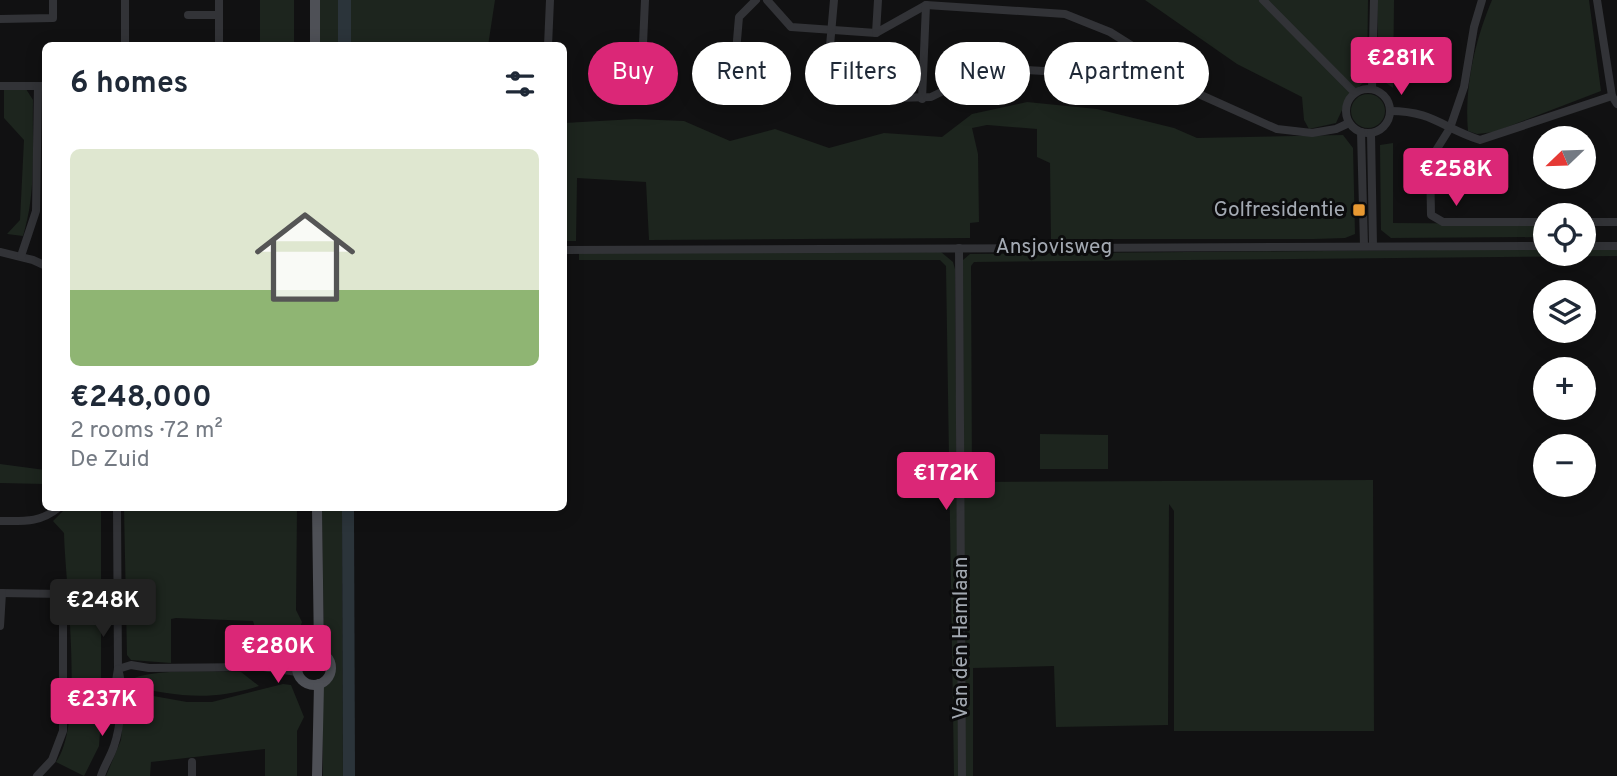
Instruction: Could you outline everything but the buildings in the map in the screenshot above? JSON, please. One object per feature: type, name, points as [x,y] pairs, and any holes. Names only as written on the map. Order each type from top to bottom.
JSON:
[{"type":"main road","points":[[315,0],[315,42]]},
{"type":"main road","points":[[317,511],[314,651],[297,667],[314,684],[317,776]]},
{"type":"main road","points":[[314,651],[327,658],[331,668],[327,678],[314,684]]},
{"type":"street","points":[[0,19],[53,18],[53,0]]},
{"type":"street","points":[[125,0],[125,42]]},
{"type":"street","points":[[219,0],[219,42]]},
{"type":"street","points":[[548,42],[550,0]]},
{"type":"street","points":[[643,42],[645,0]]},
{"type":"street","points":[[737,42],[739,17],[756,0]]},
{"type":"street","points":[[767,0],[791,27],[876,33],[926,5],[1065,14],[1110,32],[1126,42]]},
{"type":"street","points":[[832,42],[834,0]]},
{"type":"street","points":[[876,33],[878,0]]},
{"type":"street","points":[[1262,0],[1355,93]]},
{"type":"street","points":[[1372,89],[1374,0]]},
{"type":"street","points":[[1482,0],[1474,27],[1464,87],[1450,128],[1430,160],[1430,209],[1434,219],[1443,222],[1533,222]]},
{"type":"street","points":[[1597,0],[1612,96],[1617,104]]},
{"type":"street","points":[[926,5],[922,99],[979,75],[1026,70],[1044,71]]},
{"type":"street","points":[[188,15],[219,15]]},
{"type":"street","points":[[0,86],[42,86],[36,211],[21,256]]},
{"type":"street","points":[[1372,89],[1384,96],[1390,111],[1386,123],[1371,132],[1361,132],[1349,122],[1346,106],[1355,93],[1372,89]]},
{"type":"street","points":[[1390,111],[1416,111],[1480,141],[1612,96]]},
{"type":"street","points":[[1209,99],[1277,129],[1312,133],[1336,129],[1349,122]]},
{"type":"street","points":[[1361,132],[1368,246]]},
{"type":"street","points":[[1368,246],[1371,132]]},
{"type":"street","points":[[1596,222],[1617,222]]},
{"type":"street","name":"Ansjovisweg","points":[[567,250],[1533,246]]},
{"type":"street","points":[[1596,246],[1617,247]]},
{"type":"street","name":"Van den Hamlaan","points":[[959,248],[962,776]]},
{"type":"street","points":[[0,252],[21,256],[42,264]]},
{"type":"street","points":[[0,521],[35,521],[46,518],[54,511]]},
{"type":"street","points":[[100,775],[116,742],[122,688],[118,669],[117,511]]},
{"type":"street","points":[[0,626],[1,593],[64,594],[64,731],[52,760],[37,776]]},
{"type":"street","points":[[118,669],[138,671],[149,668],[297,667]]},
{"type":"street","points":[[192,762],[192,776]]},
{"type":"shaded area","points":[[260,0],[294,0],[294,42],[260,42]]},
{"type":"shaded area","points":[[320,0],[338,0],[338,42],[320,42]]},
{"type":"shaded area","points":[[338,0],[351,0],[351,42],[338,42]]},
{"type":"shaded area","points":[[351,0],[495,0],[489,42],[351,42]]},
{"type":"shaded area","points":[[1145,0],[1368,0],[1367,79],[1348,97],[1336,123],[1309,129],[1304,120],[1302,97],[1237,64]]},
{"type":"shaded area","points":[[1377,0],[1394,0],[1393,88],[1381,79],[1379,71]]},
{"type":"shaded area","points":[[1492,0],[1589,0],[1601,91],[1494,132],[1477,134],[1468,131],[1472,64]]},
{"type":"shaded area","points":[[26,89],[33,100],[33,168],[23,236],[7,234],[20,220],[24,140],[4,118],[4,90]]},
{"type":"shaded area","points":[[1368,94],[1380,99],[1385,111],[1380,123],[1368,128],[1356,123],[1351,111],[1356,99]]},
{"type":"shaded area","points":[[1030,102],[1097,109],[1174,128],[1197,138],[1343,135],[1353,148],[1355,234],[1345,238],[1314,239],[1051,239],[1050,163],[1037,157],[1037,129],[987,125],[972,128],[978,154],[979,222],[970,223],[970,238],[649,240],[646,182],[577,178],[576,241],[567,241],[567,123],[635,119],[684,121],[730,141],[775,129],[829,148],[884,133],[942,137],[972,114],[1013,105],[1030,105]]},
{"type":"shaded area","points":[[1393,143],[1393,223],[1533,224],[1533,237],[1391,238],[1381,230],[1380,145]]},
{"type":"shaded area","points":[[1617,248],[1617,256],[1596,256],[1596,249]]},
{"type":"shaded area","points":[[1533,249],[1533,257],[974,262],[971,266],[972,482],[1373,480],[1374,731],[1174,731],[1174,511],[1169,504],[1168,725],[1056,727],[1054,666],[973,668],[973,776],[964,776],[963,260],[970,254]]},
{"type":"shaded area","points":[[941,252],[953,262],[955,269],[959,776],[954,776],[946,266],[940,260],[579,260],[579,253]]},
{"type":"shaded area","points":[[1040,434],[1108,435],[1108,469],[1040,469]]},
{"type":"shaded area","points":[[0,464],[42,470],[42,484],[0,483]]},
{"type":"shaded area","points":[[63,511],[101,512],[101,718],[99,746],[84,776],[56,762],[65,743],[72,685],[64,533],[53,521]]},
{"type":"shaded area","points":[[124,511],[297,511],[296,610],[302,622],[293,646],[277,656],[276,663],[250,663],[246,650],[262,650],[253,621],[171,619],[171,663],[131,660],[127,655]]},
{"type":"shaded area","points":[[322,511],[342,511],[343,776],[323,776],[323,689],[334,668],[324,647]]},
{"type":"shaded area","points":[[342,511],[354,511],[355,776],[343,776]]},
{"type":"shaded area","points":[[241,672],[259,686],[224,694],[192,696],[125,685],[132,679],[160,673]]},
{"type":"shaded area","points":[[283,684],[291,685],[304,717],[297,731],[297,776],[265,776],[265,749],[151,762],[150,776],[106,776],[121,740],[125,691],[187,702],[212,702]]},
{"type":"place","name":"Golfresidentie","points":[[1359,210]]}]
